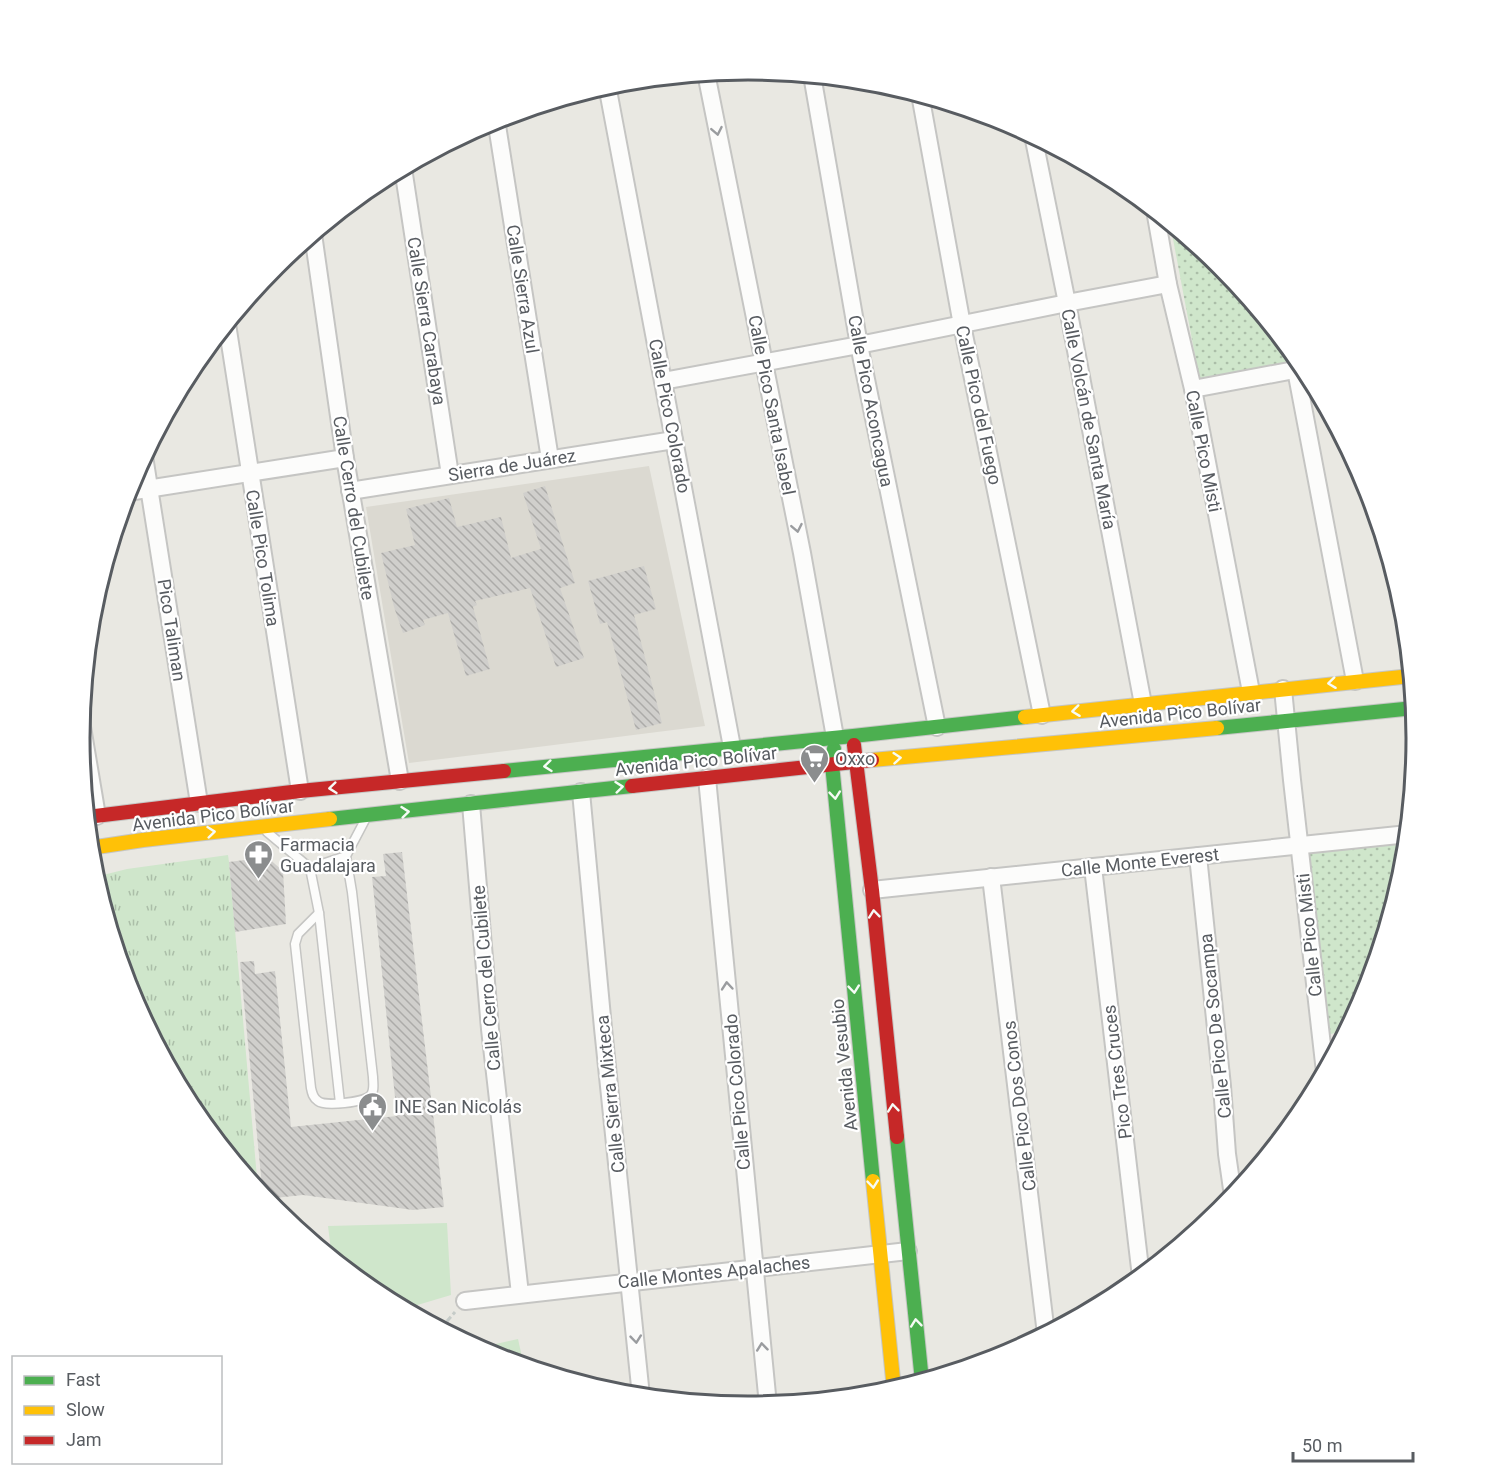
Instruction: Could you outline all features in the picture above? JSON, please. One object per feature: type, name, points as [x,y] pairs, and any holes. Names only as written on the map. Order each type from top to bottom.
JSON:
[{"type":"street","name":"Calle Pico Santa Isabel","points":[[708,81],[802,553],[835,737]]},
{"type":"street","name":"Calle Pico Aconcagua","points":[[813,83],[859,345],[937,727]]},
{"type":"street","name":"Calle Pico Colorado","points":[[609,95],[732,747]]},
{"type":"street","name":"Calle Pico del Fuego","points":[[922,103],[962,325],[1042,715]]},
{"type":"street","name":"Calle Sierra Azul","points":[[498,130],[550,459]]},
{"type":"street","name":"Calle Volcán de Santa María","points":[[1035,145],[1143,704]]},
{"type":"street","name":"Calle Sierra Carabaya","points":[[404,177],[450,475]]},
{"type":"street","name":"Calle Pico Misti","points":[[1157,223],[1168,284],[1193,389],[1251,692]]},
{"type":"street","name":"Calle Cerro del Cubilete","points":[[314,243],[350,491],[400,781]]},
{"type":"street","points":[[663,381],[1168,284]]},
{"type":"street","name":"Calle Pico Tolima","points":[[229,334],[300,791]]},
{"type":"street","points":[[1193,389],[1295,370]]},
{"type":"street","points":[[1304,384],[1355,681]]},
{"type":"street","name":"Sierra de Juárez","points":[[350,491],[674,440]]},
{"type":"street","points":[[138,490],[345,458]]},
{"type":"street","name":"Pico Taliman","points":[[146,472],[200,803]]},
{"type":"street","name":"Avenida Pico Bolívar","points":[[95,817],[300,791],[853,736],[1404,677]]},
{"type":"street","name":"Calle Pico Misti","points":[[1283,689],[1323,1059]]},
{"type":"street","name":"Avenida Pico Bolívar","points":[[100,846],[856,761],[1406,709]]},
{"type":"street","points":[[853,736],[872,890],[921,1373]]},
{"type":"street","name":"Avenida Vesubio","points":[[835,737],[832,764],[893,1380]]},
{"type":"street","name":"Calle Pico Colorado","points":[[707,778],[767,1396]]},
{"type":"street","name":"Calle Sierra Mixteca","points":[[581,792],[640,1387]]},
{"type":"street","name":"Calle Cerro del Cubilete","points":[[471,804],[490,1029],[520,1294]]},
{"type":"street","name":"Calle Monte Everest","points":[[872,890],[1399,835]]},
{"type":"street","name":"Calle Pico De Socampa","points":[[1198,856],[1231,1185]]},
{"type":"street","name":"Pico Tres Cruces","points":[[1093,867],[1140,1267]]},
{"type":"street","name":"Calle Pico Dos Conos","points":[[991,877],[1045,1326]]},
{"type":"street","name":"Calle Montes Apalaches","points":[[465,1301],[908,1251]]},
{"type":"lane","points":[[319,913],[298,934],[295,944],[311,1088],[315,1099],[325,1104],[362,1100],[371,1095],[373,1077],[346,856],[367,816]]},
{"type":"lane","points":[[261,827],[310,868],[319,913],[340,1103]]},
{"type":"lane","points":[[310,868],[346,856]]},
{"type":"path","points":[[446,1323],[465,1301]]},
{"type":"shaded area","points":[[649,466],[705,726],[409,763],[366,507]]},
{"type":"green space","points":[[1172,234],[1214,272],[1244,304],[1290,363],[1200,382]]},
{"type":"green space","points":[[1398,843],[1385,908],[1357,990],[1337,1032],[1321,1037],[1304,852]]},
{"type":"green space","points":[[228,855],[257,1176],[201,1104],[178,1067],[140,990],[112,908],[105,875],[127,869]]},
{"type":"green space","points":[[447,1223],[451,1295],[415,1306],[383,1286],[331,1246],[328,1226]]},
{"type":"green space","points":[[518,1339],[522,1356],[497,1346],[494,1345]]},
{"type":"building","points":[[545,486],[575,583],[560,588],[584,658],[556,667],[530,588],[475,601],[477,605],[473,607],[490,669],[466,676],[448,613],[423,620],[425,625],[403,633],[381,553],[415,545],[406,509],[449,498],[457,527],[501,517],[511,558],[541,549],[523,493]]},
{"type":"building","points":[[644,566],[656,609],[634,615],[662,723],[636,730],[607,622],[600,624],[588,581]]},
{"type":"building","points":[[402,852],[444,1207],[413,1210],[303,1195],[277,1198],[262,1181],[240,962],[254,961],[255,974],[275,971],[291,1127],[397,1116],[372,877],[386,876],[383,854]]},
{"type":"building","points":[[267,857],[283,871],[286,924],[235,932],[229,862]]},
{"type":"traffic: fast","points":[[1217,728],[1406,709]]},
{"type":"traffic: fast","points":[[504,771],[1025,717]]},
{"type":"traffic: fast","points":[[834,749],[832,764],[873,1181]]},
{"type":"traffic: fast","points":[[330,819],[632,786]]},
{"type":"traffic: fast","points":[[897,1137],[921,1373]]},
{"type":"traffic: slow","points":[[1025,717],[1404,677]]},
{"type":"traffic: slow","points":[[872,760],[1217,728]]},
{"type":"traffic: slow","points":[[100,847],[330,819]]},
{"type":"traffic: slow","points":[[873,1181],[893,1380]]},
{"type":"traffic: jam","points":[[854,745],[872,890],[897,1137]]},
{"type":"traffic: jam","points":[[632,786],[872,760]]},
{"type":"traffic: jam","points":[[95,816],[300,791],[504,771]]},
{"type":"place","name":"Oxxo","points":[[814,784]]},
{"type":"place","name":"Farmacia Guadalajara","points":[[259,880]]},
{"type":"place","name":"INE San Nicolás","points":[[373,1132]]}]
